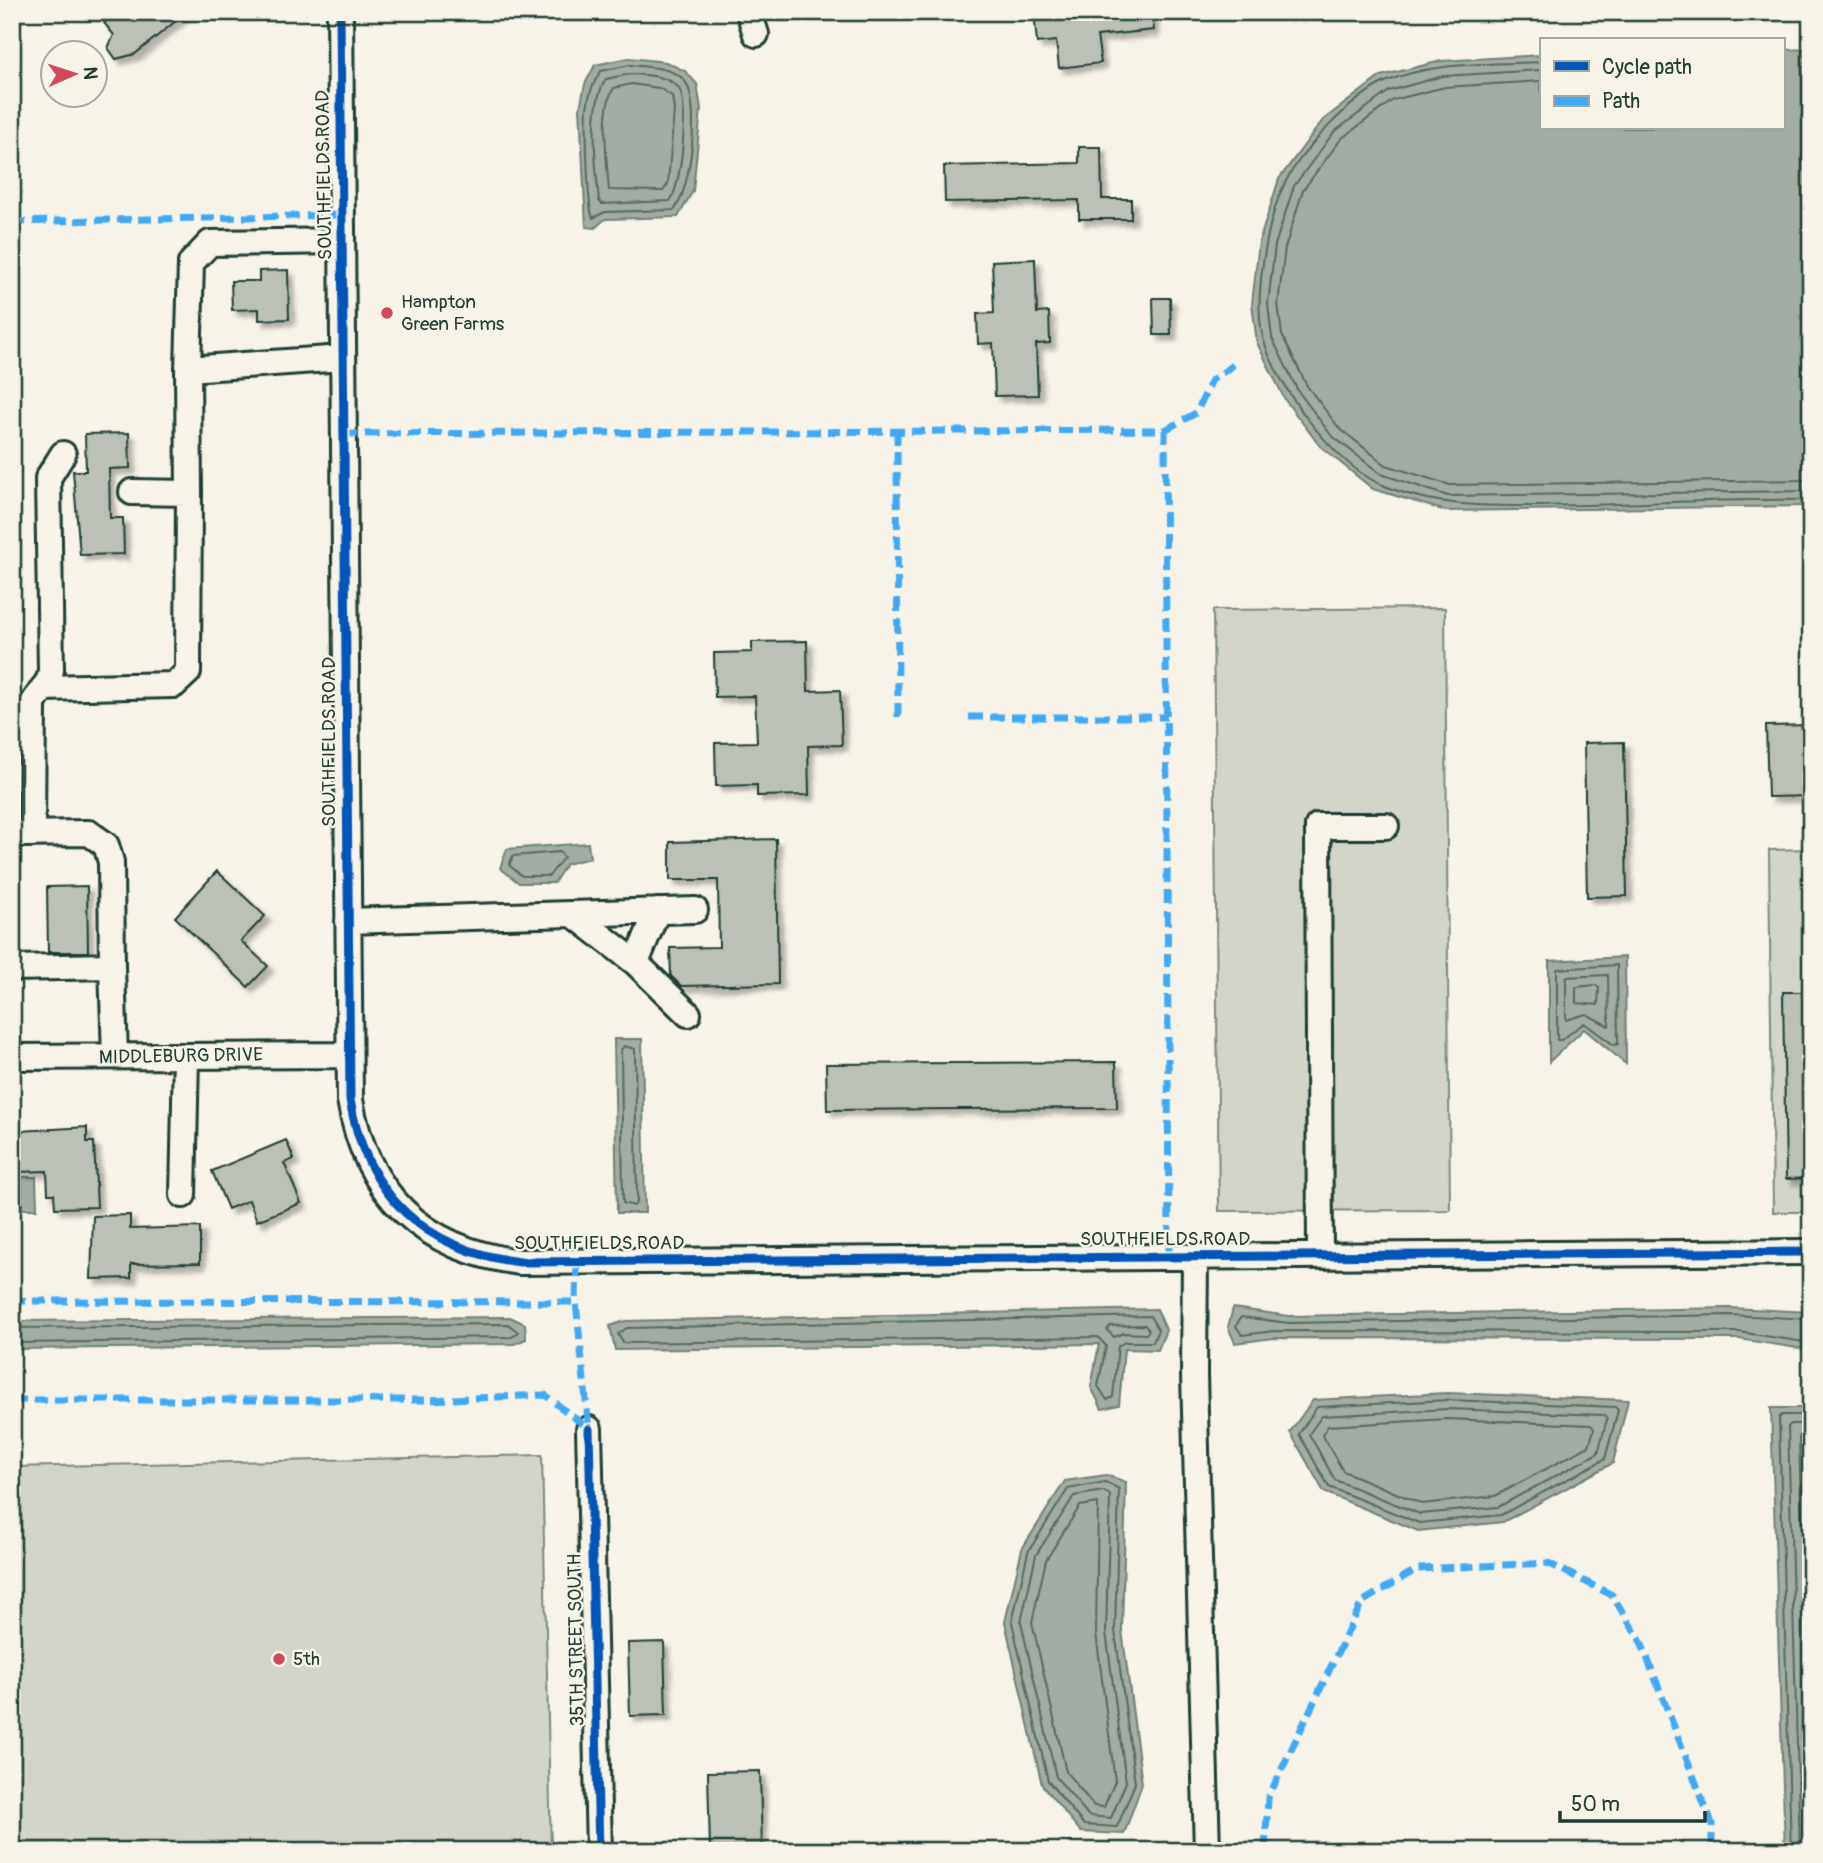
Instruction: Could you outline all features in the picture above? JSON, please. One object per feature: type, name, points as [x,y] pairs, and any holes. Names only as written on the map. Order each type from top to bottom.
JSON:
[{"type":"street","name":"SOUTHFIELDS ROAD","points":[[340,12],[349,1055],[355,1128],[378,1180],[395,1203],[439,1238],[492,1259],[577,1263],[1811,1252]]},
{"type":"street","points":[[43,688],[174,685],[188,672],[188,369],[191,262],[210,243],[342,241]]},
{"type":"street","points":[[188,369],[343,358]]},
{"type":"street","points":[[63,454],[48,478],[51,670],[33,703],[22,834],[89,833],[106,845],[111,862],[115,1056]]},
{"type":"street","points":[[132,492],[188,493]]},
{"type":"street","points":[[1320,1256],[1318,826],[1386,826]]},
{"type":"street","points":[[348,921],[695,910]]},
{"type":"street","points":[[636,963],[657,911]]},
{"type":"street","points":[[573,914],[636,963],[688,1014]]},
{"type":"street","points":[[12,968],[112,966]]},
{"type":"street","name":"MIDDLEBURG DRIVE","points":[[12,1057],[349,1055]]},
{"type":"street","points":[[183,1195],[186,1056]]},
{"type":"street","points":[[1195,1257],[1194,1375],[1207,1851]]},
{"type":"street","name":"35TH STREET SOUTH","points":[[589,1429],[598,1851]]},
{"type":"shaded area","points":[[1445,608],[1450,1210],[1219,1211],[1213,610]]},
{"type":"shaded area","points":[[1811,849],[1811,1212],[1773,1212],[1769,850]]},
{"type":"shaded area","name":"5th","points":[[542,1455],[551,1851],[12,1851],[12,1467]]},
{"type":"water","points":[[1811,49],[1811,506],[1446,511],[1373,489],[1320,446],[1285,400],[1257,343],[1252,304],[1259,242],[1279,179],[1323,120],[1381,76],[1441,61],[1540,55],[1540,130],[1784,130],[1784,50]]},
{"type":"water","points":[[629,58],[666,62],[685,71],[697,84],[701,109],[693,191],[678,217],[605,219],[595,228],[586,227],[580,108],[585,84],[595,65]]},
{"type":"water","points":[[588,843],[590,858],[566,864],[554,883],[519,883],[500,868],[507,849]]},
{"type":"water","points":[[1625,957],[1626,1064],[1584,1029],[1549,1062],[1549,961]]},
{"type":"water","points":[[614,1039],[642,1039],[645,1213],[617,1213]]},
{"type":"water","points":[[21,1177],[36,1177],[37,1209],[22,1209]]},
{"type":"water","points":[[1233,1308],[1289,1316],[1730,1308],[1811,1312],[1811,1350],[1739,1339],[1274,1338],[1235,1343],[1228,1327]]},
{"type":"water","points":[[1157,1309],[1166,1330],[1158,1350],[1124,1349],[1119,1405],[1102,1409],[1091,1387],[1099,1344],[615,1350],[610,1326],[625,1321]]},
{"type":"water","points":[[510,1317],[525,1324],[526,1339],[514,1344],[12,1349],[12,1321]]},
{"type":"water","points":[[1447,1393],[1628,1400],[1613,1463],[1503,1522],[1418,1531],[1324,1492],[1290,1432],[1313,1400]]},
{"type":"water","points":[[1771,1408],[1811,1408],[1811,1851],[1785,1851]]},
{"type":"water","points":[[1106,1475],[1126,1482],[1122,1630],[1142,1784],[1124,1834],[1081,1832],[1042,1785],[1005,1622],[1022,1549],[1065,1481]]},
{"type":"building","points":[[139,12],[187,12],[135,54],[116,59],[108,48],[114,35],[104,23],[116,14],[135,22]]},
{"type":"building","points":[[1034,12],[1152,12],[1154,30],[1097,36],[1101,63],[1059,68],[1056,41],[1037,43]]},
{"type":"building","points":[[1079,147],[1101,147],[1102,199],[1131,199],[1131,219],[1079,219],[1079,200],[945,202],[944,166],[1079,163]]},
{"type":"building","points":[[1035,259],[1037,313],[1049,312],[1050,343],[1036,344],[1038,395],[995,396],[993,343],[978,344],[977,314],[994,313],[992,261]]},
{"type":"building","points":[[288,270],[289,319],[259,320],[259,309],[232,310],[231,281],[259,281],[259,271]]},
{"type":"building","points":[[1153,298],[1170,298],[1171,335],[1154,335]]},
{"type":"building","points":[[129,433],[130,468],[109,469],[110,518],[123,518],[124,554],[80,555],[73,471],[86,471],[85,434]]},
{"type":"building","points":[[807,641],[808,691],[840,690],[842,745],[808,746],[809,795],[757,796],[757,785],[716,786],[715,743],[757,742],[755,696],[715,697],[714,653],[752,652],[752,642]]},
{"type":"building","points":[[1810,725],[1811,796],[1768,797],[1766,726]]},
{"type":"building","points":[[1624,742],[1627,896],[1587,897],[1584,743]]},
{"type":"building","points":[[776,839],[778,984],[681,986],[671,976],[670,948],[719,947],[718,880],[670,880],[670,842]]},
{"type":"building","points":[[217,871],[265,916],[241,941],[268,966],[248,987],[175,917]]},
{"type":"building","points":[[87,886],[88,952],[48,952],[47,887]]},
{"type":"building","points":[[1783,992],[1811,992],[1811,1178],[1786,1179]]},
{"type":"building","points":[[1116,1062],[1117,1108],[827,1110],[826,1064]]},
{"type":"building","points":[[87,1127],[87,1142],[94,1142],[97,1207],[55,1208],[54,1194],[48,1194],[47,1171],[18,1172],[17,1160],[12,1160],[12,1140],[20,1139],[20,1131]]},
{"type":"building","points":[[286,1140],[294,1159],[284,1163],[301,1203],[257,1221],[249,1200],[228,1209],[212,1171]]},
{"type":"building","points":[[130,1215],[130,1229],[200,1227],[200,1263],[131,1264],[131,1278],[91,1279],[93,1216]]},
{"type":"building","points":[[664,1642],[666,1715],[630,1716],[628,1643]]},
{"type":"building","points":[[760,1771],[762,1851],[710,1851],[708,1772]]},
{"type":"marked path","points":[[12,222],[342,215]]},
{"type":"marked path","points":[[1165,430],[1196,413],[1212,380],[1238,362]]},
{"type":"marked path","points":[[897,430],[898,721]]},
{"type":"marked path","points":[[344,434],[1165,430],[1169,1257]]},
{"type":"marked path","points":[[969,717],[1167,717]]},
{"type":"marked path","points":[[577,1263],[576,1302],[589,1429]]},
{"type":"marked path","points":[[12,1301],[576,1302]]},
{"type":"marked path","points":[[12,1400],[427,1400],[545,1395],[589,1429]]},
{"type":"marked path","points":[[1265,1851],[1268,1798],[1362,1602],[1417,1569],[1548,1563],[1612,1595],[1641,1642],[1712,1824],[1712,1851]]},
{"type":"cycle path","points":[[340,12],[350,1100],[358,1134],[370,1164],[386,1190],[405,1212],[428,1231],[455,1245],[520,1262],[1811,1252]]},
{"type":"cycle path","points":[[589,1429],[599,1851]]},
{"type":"place","name":"Hampton Green Farms","points":[[387,313]]},
{"type":"place","name":"5th","points":[[279,1659]]}]
